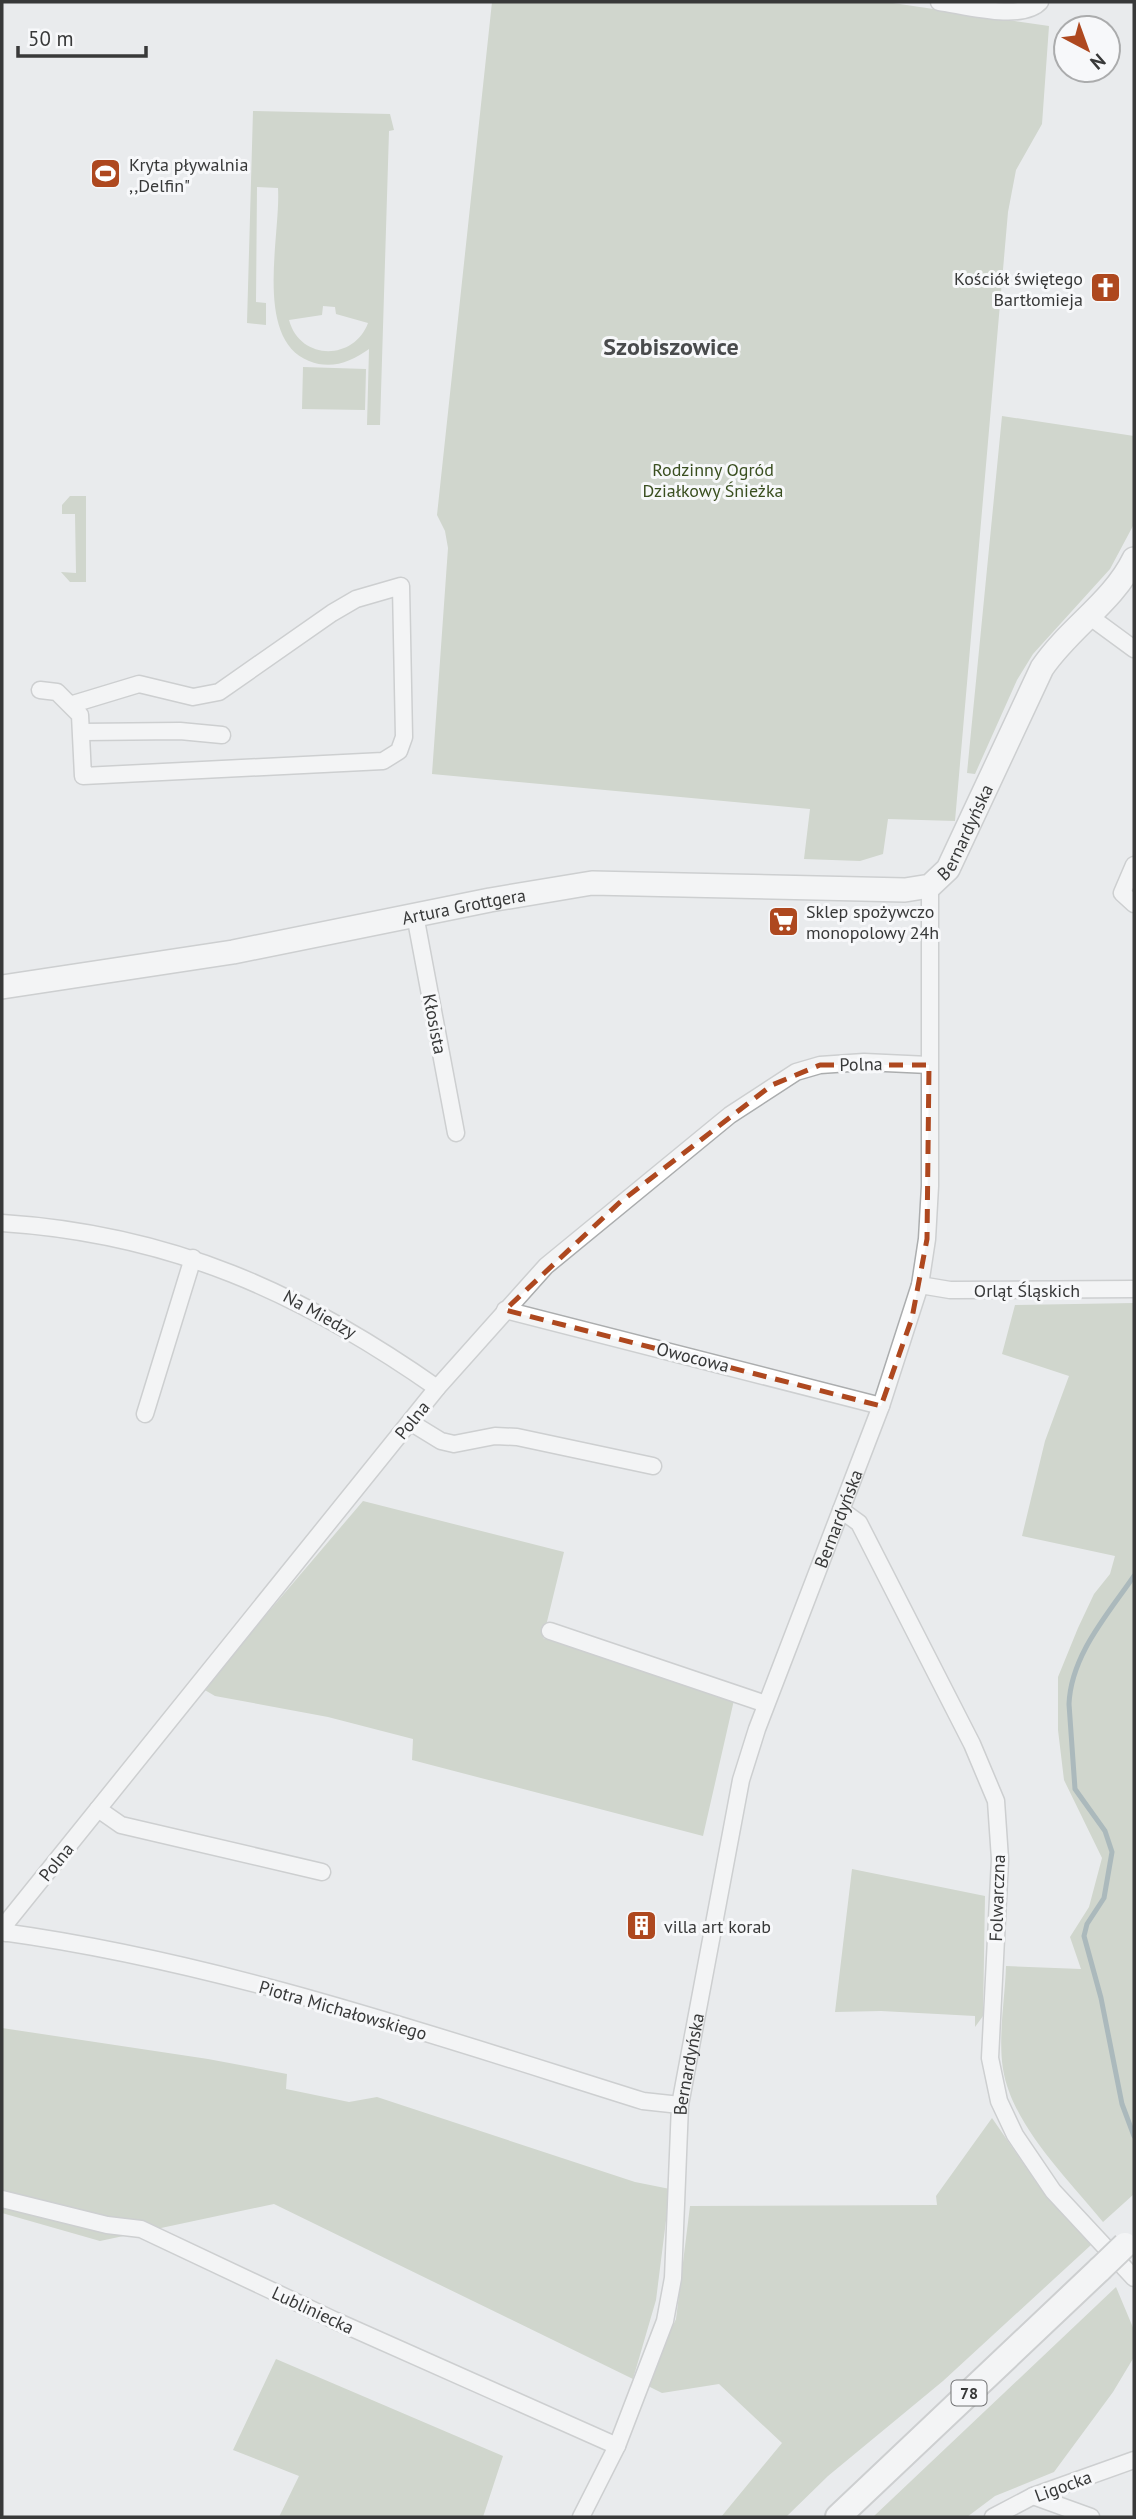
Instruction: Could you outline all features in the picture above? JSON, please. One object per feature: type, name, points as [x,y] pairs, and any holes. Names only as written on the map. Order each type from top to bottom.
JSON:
[{"type":"main road","name":"78","points":[[838,2517],[1130,2241]]},
{"type":"street","points":[[939,2],[1014,13],[1029,9],[1040,2]]},
{"type":"street","name":"Bernardyńska","points":[[581,2517],[617,2446],[665,2321],[673,2278],[681,2105],[741,1780],[766,1704],[881,1406],[920,1285],[928,1239],[930,1186],[930,886],[948,869],[1042,668],[1055,648],[1112,593],[1134,559]]},
{"type":"street","points":[[40,690],[57,692],[72,704],[80,715],[83,776],[374,763],[391,757],[398,751],[404,737],[401,586],[356,599],[219,692],[193,697],[139,684],[72,704]]},
{"type":"street","points":[[1089,615],[1134,649]]},
{"type":"street","points":[[82,732],[180,731],[222,735]]},
{"type":"street","points":[[1134,865],[1122,893],[1134,904]]},
{"type":"street","name":"Artura Grottgera","points":[[2,987],[233,952],[592,883],[905,890],[930,886]]},
{"type":"street","name":"Kłosista","points":[[415,915],[456,1133]]},
{"type":"street","name":"Polna","points":[[4,1932],[7,1922],[437,1388],[539,1273],[619,1203],[772,1085],[796,1072],[820,1065],[864,1062],[929,1065]]},
{"type":"street","name":"Na Miedzy","points":[[2,1223],[45,1226],[193,1258],[281,1293],[334,1321],[437,1388]]},
{"type":"street","points":[[145,1414],[193,1258]]},
{"type":"street","name":"Orląt Śląskich","points":[[920,1285],[950,1290],[1134,1289]]},
{"type":"street","name":"Owocowa","points":[[505,1310],[881,1406]]},
{"type":"street","points":[[410,1422],[442,1441],[454,1444],[495,1436],[517,1437],[653,1466]]},
{"type":"street","name":"Folwarczna","points":[[841,1510],[859,1523],[972,1744],[996,1801],[1000,1859],[990,2058],[999,2101],[1015,2135],[1053,2191],[1134,2278]]},
{"type":"street","points":[[550,1631],[766,1704]]},
{"type":"street","points":[[98,1809],[121,1825],[322,1872]]},
{"type":"street","name":"Piotra Michałowskiego","points":[[4,1932],[131,1954],[234,1978],[643,2101],[681,2105]]},
{"type":"street","name":"Lubliniecka","points":[[2,2199],[107,2225],[141,2228],[336,2321],[617,2446]]},
{"type":"street","name":"Ligocka","points":[[993,2517],[1032,2496],[1134,2460]]},
{"type":"street","points":[[1032,2496],[1091,2517]]},
{"type":"highlighted area","points":[[820,1065],[929,1065],[927,1239],[912,1318],[881,1406],[505,1310],[619,1203],[772,1085]]},
{"type":"green space","name":"Rodzinny Ogród Działkowy Śnieżka","points":[[492,2],[886,2],[1049,26],[1042,124],[1016,170],[1008,212],[955,821],[888,819],[883,854],[860,861],[804,859],[810,809],[432,774],[448,548],[445,531],[437,515]]},
{"type":"green space","points":[[253,111],[390,114],[394,130],[389,131],[380,425],[367,425],[369,349],[340,363],[317,364],[292,349],[281,331],[275,309],[274,284],[278,188],[257,187],[256,302],[266,303],[266,325],[247,323]],"holes":[[[323,306],[335,307],[336,314],[368,323],[361,335],[340,350],[315,349],[304,343],[289,320],[322,315]]]},
{"type":"green space","points":[[303,367],[366,369],[365,410],[302,409]]},
{"type":"green space","points":[[1002,416],[1134,436],[1134,524],[1110,569],[1033,654],[1017,680],[975,774],[967,773]]},
{"type":"green space","points":[[70,496],[86,496],[86,582],[70,582],[61,572],[76,573],[75,514],[62,514],[62,505]]},
{"type":"green space","points":[[1134,1303],[1134,2194],[1103,2222],[1029,2131],[1008,2090],[1001,2044],[1006,1966],[1081,1969],[1070,1937],[1089,1907],[1102,1858],[1064,1780],[1058,1730],[1058,1677],[1094,1594],[1110,1574],[1115,1556],[1022,1536],[1045,1441],[1069,1376],[1002,1354],[1015,1305]]},
{"type":"green space","points":[[363,1501],[564,1552],[543,1638],[734,1700],[703,1836],[412,1760],[413,1739],[328,1717],[215,1696],[203,1689]]},
{"type":"green space","points":[[852,1869],[985,1896],[983,2016],[975,2027],[975,2016],[881,2011],[835,2012]]},
{"type":"green space","points":[[2,2028],[208,2059],[287,2074],[286,2089],[349,2102],[377,2097],[635,2182],[670,2189],[656,2300],[633,2379],[274,2204],[100,2241],[2,2213]]},
{"type":"green space","points":[[992,2118],[1038,2185],[1091,2245],[943,2381],[828,2476],[786,2517],[721,2517],[782,2443],[719,2384],[662,2393],[646,2385],[676,2319],[690,2206],[937,2205],[936,2196]]},
{"type":"green space","points":[[1116,2287],[1134,2330],[1134,2357],[1113,2392],[1054,2472],[995,2496],[967,2517],[873,2517]]},
{"type":"green space","points":[[276,2359],[503,2456],[483,2517],[279,2517],[299,2476],[233,2450]]},
{"type":"waterway","points":[[1134,1576],[1092,1636],[1076,1669],[1069,1704],[1075,1789],[1105,1831],[1112,1852],[1104,1898],[1087,1924],[1084,1936],[1101,1998],[1122,2104],[1134,2136]]},
{"type":"place","name":"Kryta pływalnia ,,Delfin\"","points":[[106,174]]},
{"type":"place","name":"Kościół świętego Bartłomieja","points":[[1106,288]]},
{"type":"place","name":"Sklep spożywczo monopolowy 24h","points":[[783,921]]},
{"type":"place","name":"villa art korab","points":[[641,1926]]},
{"type":"district","name":"Szobiszowice","points":[[671,346]]}]
